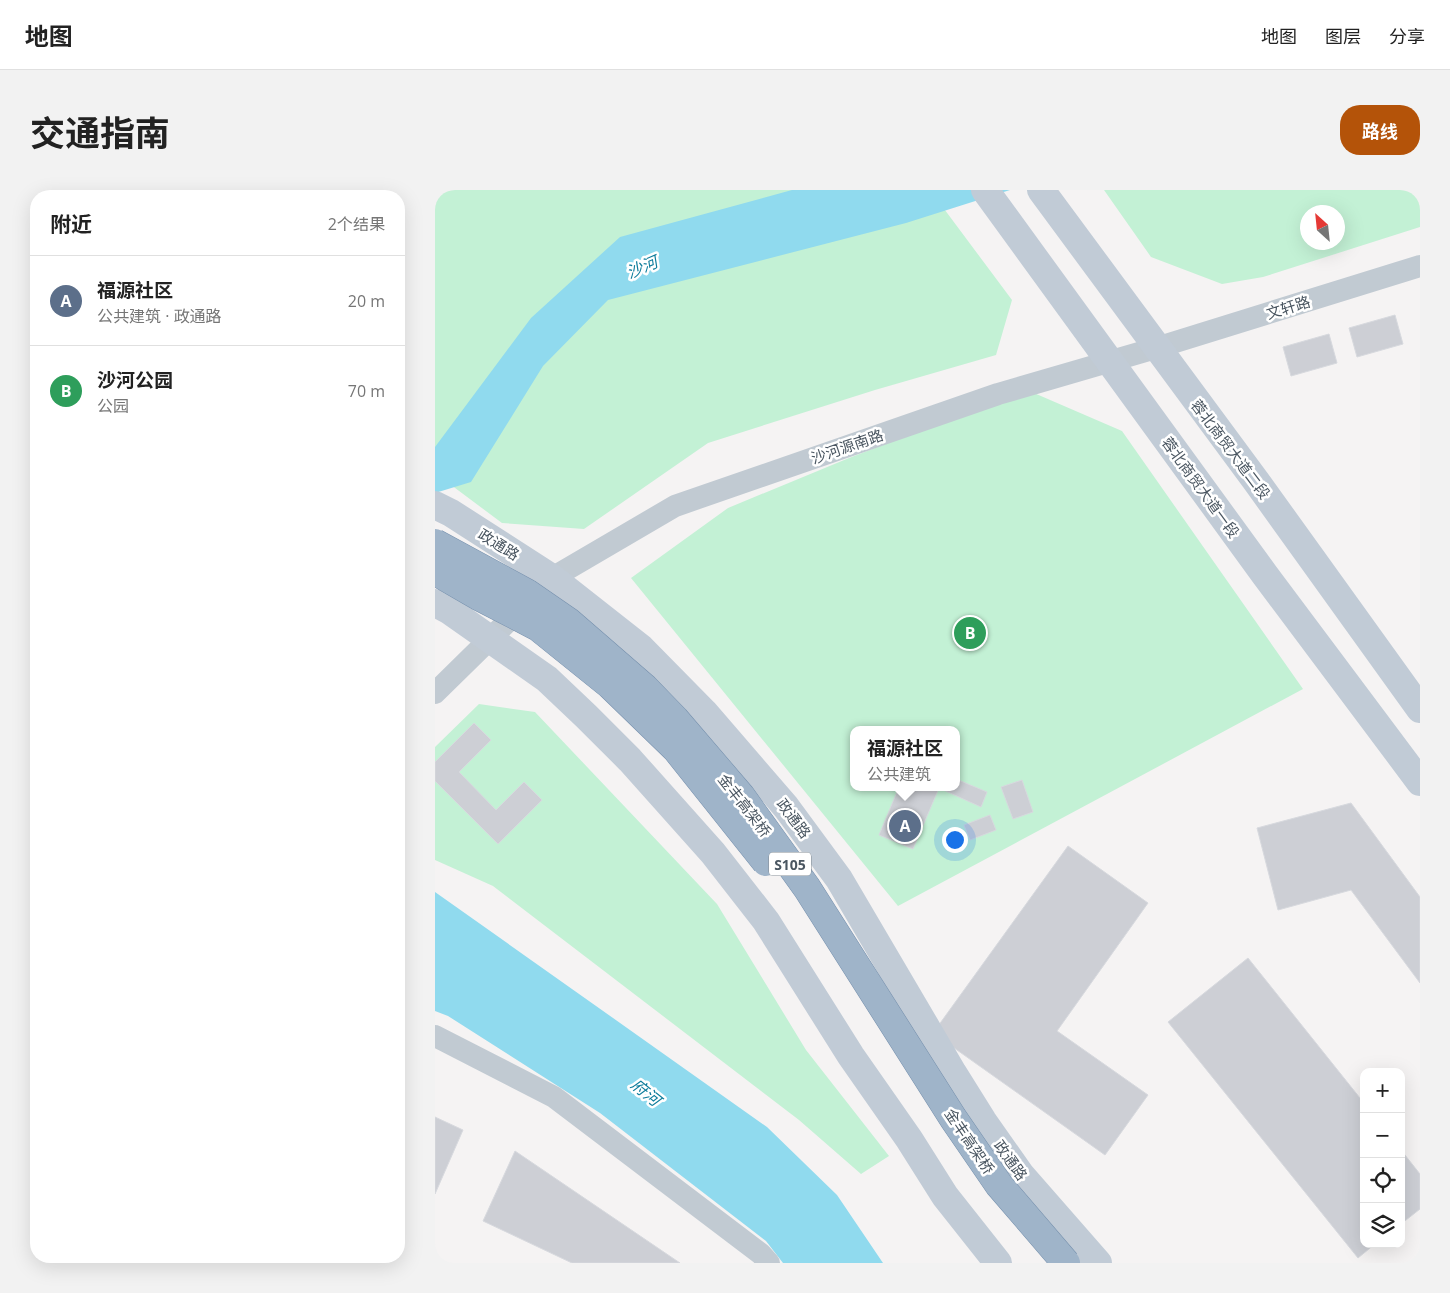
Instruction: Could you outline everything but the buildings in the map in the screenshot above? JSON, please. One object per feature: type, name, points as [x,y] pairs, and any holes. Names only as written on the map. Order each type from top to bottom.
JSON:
[{"type":"highway","name":"金丰高架桥","points":[[435,543],[527,593],[569,622],[645,688],[675,719],[741,796],[802,880],[953,1118],[999,1185],[1066,1263]]},
{"type":"highway","name":"金丰高架桥","points":[[435,571],[538,627],[610,685],[677,749],[784,885],[958,1155],[997,1210],[1042,1263]]},
{"type":"main road","name":"蓉北商贸大道一段","points":[[985,190],[1265,575],[1420,782]]},
{"type":"main road","name":"蓉北商贸大道二段","points":[[1041,190],[1420,709]]},
{"type":"main road","name":"政通路","points":[[435,505],[451,513],[552,578],[641,648],[704,712],[786,806],[839,879],[983,1121],[1021,1175],[1098,1263]]},
{"type":"main road","points":[[435,603],[547,679],[586,716],[713,852],[765,921],[851,1056],[909,1139],[945,1196],[998,1263]]},
{"type":"street","name":"文轩路","points":[[1156,348],[1420,266]]},
{"type":"street","name":"沙河源南路","points":[[435,693],[552,578],[675,506],[998,394],[1156,348]]},
{"type":"street","points":[[435,1036],[554,1097],[761,1254],[769,1263]]},
{"type":"green space","points":[[435,190],[930,190],[1012,300],[996,355],[875,390],[708,443],[584,529],[502,523],[435,473]]},
{"type":"green space","points":[[1104,190],[1420,190],[1420,227],[1263,277],[1222,284],[1151,257]]},
{"type":"green space","points":[[1027,390],[1122,431],[1303,689],[898,906],[631,578],[728,508],[849,458]]},
{"type":"green space","points":[[479,704],[535,712],[717,904],[806,1050],[889,1156],[861,1174],[799,1120],[493,886],[435,860],[435,747]]},
{"type":"water","name":"沙河","points":[[792,190],[1010,190],[906,223],[608,300],[543,366],[471,482],[435,493],[435,447],[531,318],[620,237]]},
{"type":"water","name":"府河","points":[[435,892],[767,1127],[837,1195],[883,1263],[783,1263],[766,1241],[600,1113],[448,1016],[435,1011]]},
{"type":"place","name":"沙河公园","points":[[970,633]]},
{"type":"place","name":"福源社区","points":[[905,826]]}]
